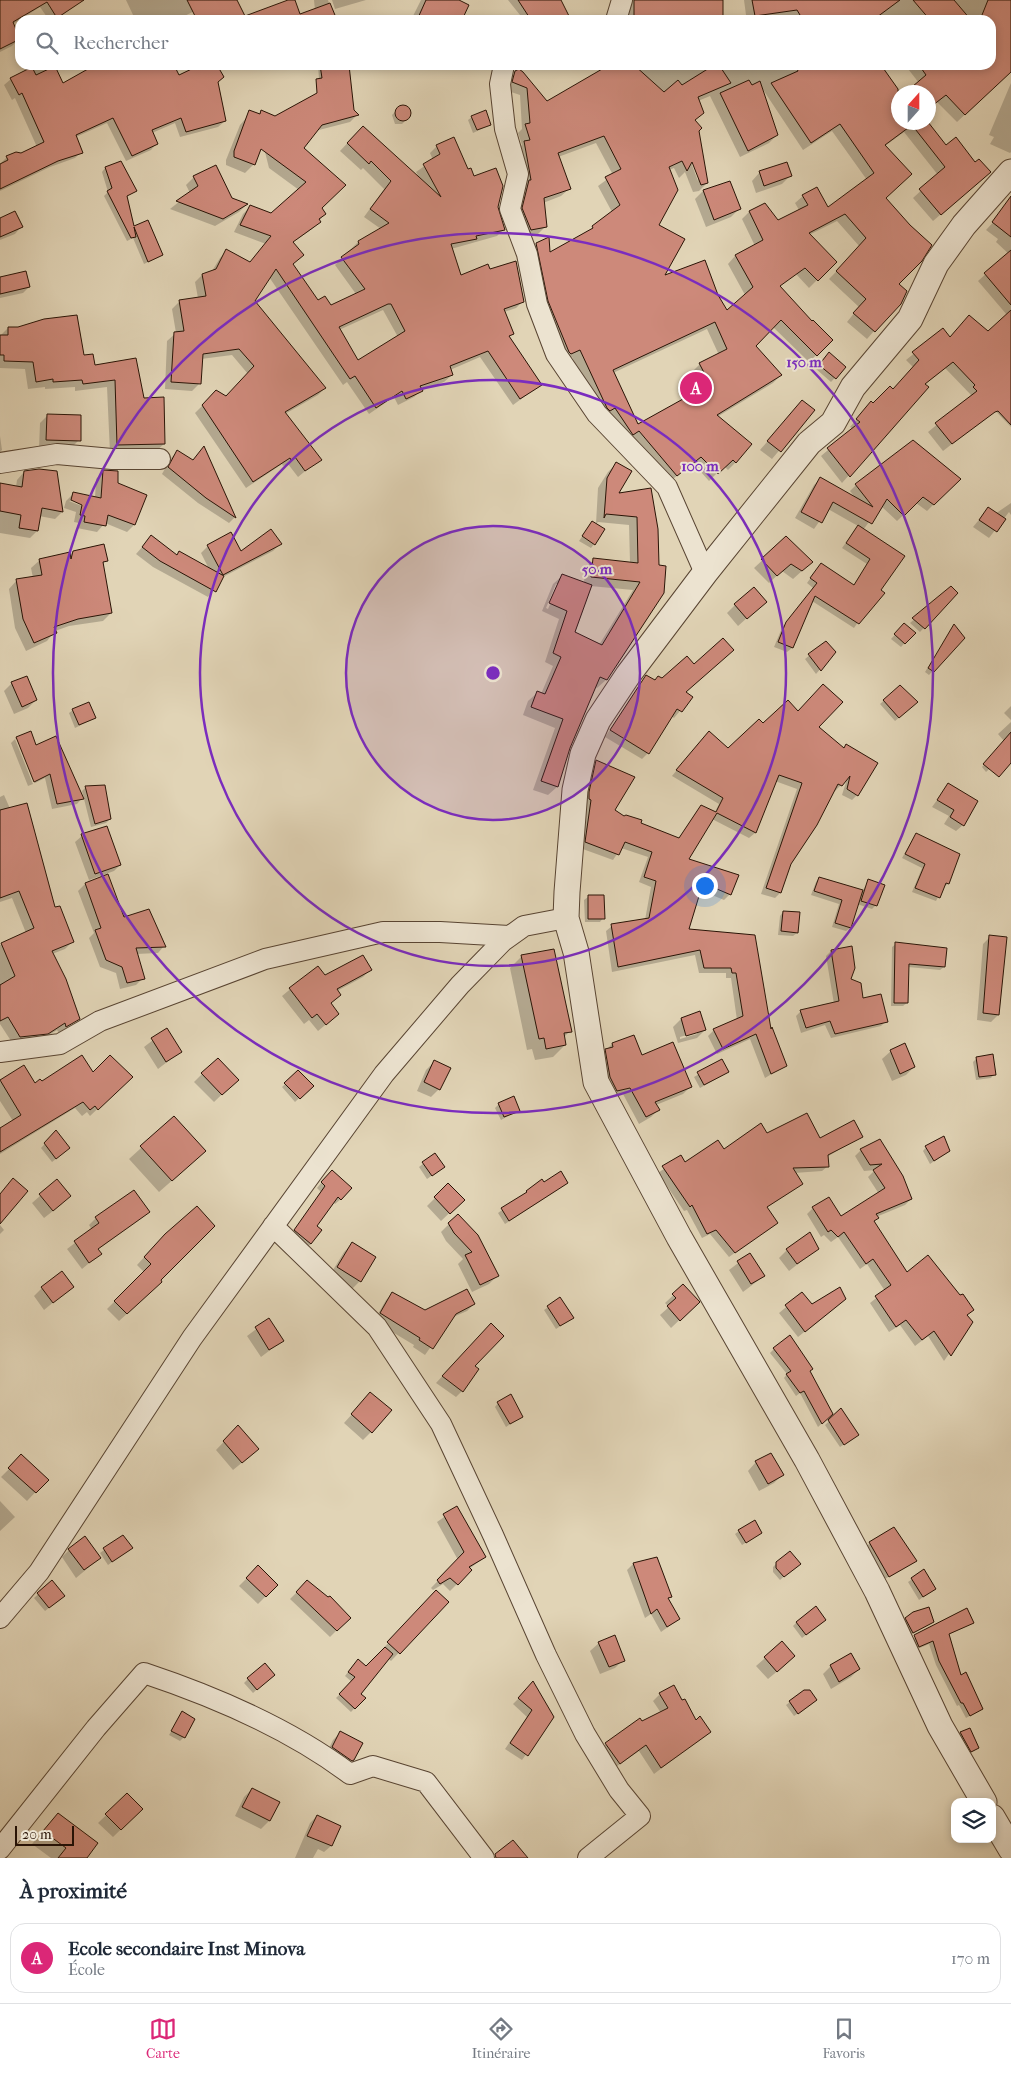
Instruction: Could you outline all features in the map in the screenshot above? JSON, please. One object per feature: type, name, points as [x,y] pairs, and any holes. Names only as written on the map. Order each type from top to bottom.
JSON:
[{"type":"street","points":[[618,15],[622,0]]},
{"type":"street","points":[[503,70],[500,84],[505,129],[518,174],[510,209],[527,254],[537,304],[556,354],[597,414],[667,487],[704,573]]},
{"type":"street","points":[[982,1798],[940,1726],[877,1592],[812,1469],[679,1237],[596,1082],[576,952],[566,918],[575,790],[583,754],[598,720],[628,675],[704,573],[809,443],[833,423],[854,387],[910,319],[936,264],[964,225],[1011,172]]},
{"type":"street","points":[[0,463],[57,454],[112,459],[160,459]]},
{"type":"street","points":[[0,1618],[39,1572],[192,1338],[384,1074],[460,984],[509,936],[524,926],[566,918]]},
{"type":"street","points":[[0,1052],[60,1044],[100,1022],[265,959],[383,932],[440,932],[509,936]]},
{"type":"street","points":[[273,1226],[377,1327],[441,1424],[546,1655],[585,1734],[619,1790],[640,1816],[588,1858]]},
{"type":"street","points":[[0,1849],[96,1728],[144,1673],[190,1688],[263,1721],[325,1755],[350,1774],[373,1766],[426,1782],[484,1858]]},
{"type":"street","points":[[996,1824],[1011,1850]]},
{"type":"building","points":[[0,0],[84,0],[62,15],[55,15],[47,2],[25,15],[15,15],[15,21],[13,22],[15,42],[0,49]]},
{"type":"building","points":[[187,0],[237,0],[244,15],[194,15]]},
{"type":"building","points":[[288,0],[295,0],[300,14],[330,3],[335,15],[248,15]]},
{"type":"building","points":[[426,0],[459,0],[469,5],[464,15],[419,15]]},
{"type":"building","points":[[518,0],[561,0],[568,15],[528,15]]},
{"type":"building","points":[[634,0],[723,0],[723,15],[634,15]]},
{"type":"building","points":[[752,0],[900,0],[880,15],[800,15],[797,10],[755,15]]},
{"type":"building","points":[[913,0],[954,0],[967,15],[926,15]]},
{"type":"building","points":[[988,0],[1011,0],[1011,72],[965,115],[946,95],[936,103],[936,85],[914,85],[926,75],[922,70],[996,70],[996,15],[982,15]]},
{"type":"building","points":[[26,70],[34,70],[36,75],[47,70],[57,70],[63,83],[86,70],[176,70],[179,75],[190,70],[220,70],[224,77],[218,82],[226,121],[186,132],[181,118],[152,130],[158,144],[132,156],[113,118],[76,135],[83,153],[58,161],[0,189],[0,164],[8,160],[6,156],[16,152],[21,153],[44,142],[22,93],[19,95],[10,78]]},
{"type":"building","points":[[321,70],[350,70],[354,110],[359,115],[322,125],[304,148],[346,185],[322,208],[326,214],[319,219],[321,222],[293,242],[304,255],[293,264],[318,300],[325,296],[331,305],[365,289],[341,257],[359,244],[358,241],[389,223],[370,209],[391,181],[371,161],[369,164],[347,143],[363,126],[441,197],[423,164],[440,154],[436,145],[454,137],[468,169],[471,168],[474,176],[496,168],[503,186],[498,207],[505,230],[476,236],[477,239],[451,244],[461,275],[488,264],[490,269],[516,261],[524,302],[504,309],[514,334],[509,336],[542,385],[520,399],[488,351],[450,366],[453,375],[420,386],[423,391],[406,399],[402,391],[376,408],[355,376],[350,379],[276,269],[255,301],[326,388],[285,412],[322,460],[305,471],[295,457],[291,460],[290,458],[253,482],[202,405],[216,390],[226,396],[254,366],[239,349],[203,354],[201,384],[171,382],[174,332],[184,331],[179,300],[206,296],[202,274],[216,269],[226,249],[250,262],[271,236],[240,225],[250,205],[271,213],[306,182],[261,149],[255,165],[234,157],[234,151],[249,110],[260,114],[261,110],[275,116],[317,93],[316,79],[322,78]],"holes":[[[391,304],[405,331],[358,360],[339,327]]]},
{"type":"building","points":[[520,70],[547,101],[600,70],[640,70],[664,92],[678,80],[682,85],[706,70],[722,70],[731,83],[698,97],[704,113],[695,120],[702,128],[699,131],[708,183],[701,185],[692,162],[687,171],[682,161],[669,167],[678,190],[659,225],[685,239],[665,275],[705,260],[718,295],[727,310],[753,287],[735,255],[763,240],[749,211],[765,203],[778,220],[808,205],[802,195],[817,187],[828,207],[874,173],[840,124],[811,143],[771,83],[798,70],[885,70],[895,85],[891,85],[891,130],[905,130],[885,145],[912,174],[886,198],[910,225],[932,245],[922,261],[899,284],[907,291],[901,304],[875,332],[853,313],[866,299],[836,271],[866,238],[845,214],[809,233],[837,262],[818,281],[805,268],[780,286],[812,321],[833,340],[817,356],[781,320],[756,346],[782,375],[717,415],[752,444],[736,463],[733,460],[718,474],[701,457],[677,476],[639,431],[633,435],[615,408],[610,411],[607,408],[580,350],[571,354],[569,352],[548,301],[536,243],[549,237],[550,252],[593,228],[592,226],[620,205],[605,177],[621,169],[604,136],[558,153],[571,189],[544,198],[547,227],[531,230],[522,208],[529,180],[531,180],[524,141],[530,140],[525,124],[530,123],[527,88],[512,82],[515,71]],"holes":[[[715,322],[727,349],[699,363],[710,384],[638,424],[613,370]]]},
{"type":"building","points":[[749,80],[752,85],[760,81],[778,135],[748,151],[720,93]]},
{"type":"building","points":[[400,105],[406,105],[411,110],[409,119],[400,121],[395,116],[395,110]]},
{"type":"building","points":[[486,110],[491,125],[477,130],[471,116]]},
{"type":"building","points":[[916,130],[934,130],[946,145],[956,137],[975,162],[979,159],[991,172],[941,215],[919,189],[945,167]]},
{"type":"building","points":[[121,161],[137,191],[127,196],[134,226],[148,220],[163,255],[148,262],[134,227],[136,237],[131,238],[107,191],[112,188],[105,167]]},
{"type":"building","points":[[787,162],[792,176],[764,186],[759,171]]},
{"type":"building","points":[[216,165],[232,198],[248,204],[223,219],[176,201],[198,186],[193,176]]},
{"type":"building","points":[[730,181],[741,209],[714,220],[703,190]]},
{"type":"building","points":[[1011,196],[1011,237],[992,222]]},
{"type":"building","points":[[15,211],[23,227],[0,237],[0,218]]},
{"type":"building","points":[[1011,250],[1011,305],[984,273]]},
{"type":"building","points":[[26,271],[30,287],[0,294],[0,277]]},
{"type":"building","points":[[1011,310],[1011,425],[998,411],[952,444],[935,423],[977,391],[973,387],[975,385],[953,362],[925,384],[929,387],[850,477],[827,448],[860,422],[856,419],[871,401],[873,403],[890,386],[893,389],[919,360],[912,352],[943,328],[950,337],[969,315],[988,331]]},
{"type":"building","points":[[77,315],[84,355],[93,354],[95,365],[136,358],[144,398],[164,397],[165,444],[117,445],[115,380],[83,384],[82,380],[53,382],[53,379],[36,382],[33,362],[4,361],[4,355],[0,355],[0,335],[8,335],[8,327],[18,327],[44,319]]},
{"type":"building","points":[[829,352],[846,367],[836,379],[819,365]]},
{"type":"building","points":[[802,400],[815,410],[781,452],[767,441]]},
{"type":"building","points":[[47,414],[81,415],[81,441],[46,440]]},
{"type":"building","points":[[913,440],[961,479],[934,505],[923,497],[904,516],[887,499],[872,524],[833,502],[822,523],[801,512],[820,477],[873,507],[855,484]]},
{"type":"building","points":[[204,446],[236,518],[206,498],[168,467],[177,450],[193,460]]},
{"type":"building","points":[[616,462],[632,471],[619,493],[651,488],[658,529],[659,565],[666,566],[664,593],[607,680],[600,677],[570,748],[558,787],[541,781],[563,719],[531,707],[537,691],[545,694],[561,657],[553,653],[567,611],[549,603],[562,574],[592,585],[575,632],[602,645],[640,582],[591,577],[593,558],[638,563],[637,517],[606,514],[604,518],[607,478]]},
{"type":"building","points":[[39,469],[57,471],[63,512],[42,508],[38,531],[19,528],[21,515],[0,511],[0,483],[22,487],[24,471]]},
{"type":"building","points":[[103,470],[118,471],[118,483],[147,495],[135,525],[108,515],[106,526],[84,522],[85,516],[80,515],[82,505],[71,500],[73,492],[101,498]]},
{"type":"building","points":[[988,507],[1006,519],[997,532],[979,520]]},
{"type":"building","points":[[592,521],[605,529],[595,545],[582,536]]},
{"type":"building","points":[[858,525],[905,556],[881,590],[885,593],[859,624],[815,596],[793,648],[778,642],[786,622],[817,583],[810,578],[821,563],[854,585],[870,559],[846,543]]},
{"type":"building","points":[[271,529],[282,544],[223,575],[207,545],[231,532],[241,551]]},
{"type":"building","points":[[151,535],[177,555],[179,551],[224,576],[216,592],[160,561],[142,547]]},
{"type":"building","points":[[786,536],[813,562],[802,571],[791,564],[777,576],[761,559]]},
{"type":"building","points":[[104,544],[108,561],[103,562],[112,613],[78,619],[54,627],[57,633],[34,643],[23,619],[16,579],[42,575],[39,559],[70,552],[71,559],[73,551]]},
{"type":"building","points":[[951,586],[958,593],[925,629],[912,618]]},
{"type":"building","points":[[754,587],[767,602],[747,619],[734,604]]},
{"type":"building","points":[[904,623],[916,633],[905,644],[894,634]]},
{"type":"building","points":[[954,624],[965,638],[934,672],[928,668]]},
{"type":"building","points":[[723,638],[734,650],[686,692],[693,697],[682,712],[677,709],[649,754],[610,730],[646,675],[655,680],[658,676],[662,678],[687,656],[694,664]]},
{"type":"building","points":[[826,641],[836,652],[821,671],[808,654]]},
{"type":"building","points":[[27,676],[37,700],[22,707],[11,682]]},
{"type":"building","points":[[823,684],[843,702],[819,727],[844,748],[846,744],[878,763],[858,796],[847,789],[850,776],[842,786],[838,784],[817,825],[791,864],[781,893],[766,888],[802,783],[779,775],[756,833],[717,813],[689,859],[739,875],[731,895],[703,883],[689,929],[755,935],[771,1029],[772,1027],[787,1066],[771,1074],[756,1034],[723,1049],[713,1029],[743,1016],[736,973],[732,973],[731,968],[704,968],[700,950],[618,967],[611,924],[649,918],[656,881],[644,877],[652,852],[625,842],[619,855],[585,842],[591,800],[589,799],[589,792],[596,760],[635,777],[615,810],[624,816],[642,820],[641,823],[679,838],[701,805],[716,812],[723,798],[676,770],[709,731],[728,748],[759,719],[763,723],[788,700],[798,711]]},
{"type":"building","points":[[900,685],[918,702],[899,718],[883,700]]},
{"type":"building","points":[[89,702],[96,718],[79,725],[72,709]]},
{"type":"building","points":[[31,731],[36,745],[56,736],[84,799],[57,804],[50,774],[34,782],[16,737]]},
{"type":"building","points":[[1011,732],[1011,763],[999,777],[983,764]]},
{"type":"building","points":[[948,783],[978,801],[964,826],[950,817],[954,810],[937,800]]},
{"type":"building","points":[[105,785],[111,819],[95,824],[85,786]]},
{"type":"building","points":[[27,803],[55,907],[60,906],[74,942],[52,951],[66,979],[80,1019],[66,1027],[65,1023],[48,1034],[20,1037],[8,1017],[0,1021],[0,985],[15,976],[1,943],[34,928],[19,891],[0,898],[0,810]]},
{"type":"building","points":[[107,826],[121,865],[95,874],[81,834]]},
{"type":"building","points":[[916,833],[960,854],[949,884],[946,883],[940,898],[915,888],[925,864],[905,854]]},
{"type":"building","points":[[108,874],[124,917],[149,909],[166,947],[136,948],[145,979],[127,983],[122,967],[106,960],[95,930],[101,928],[85,883]]},
{"type":"building","points":[[819,877],[863,890],[851,928],[835,923],[842,900],[814,891]]},
{"type":"building","points":[[868,879],[885,885],[877,906],[861,901]]},
{"type":"building","points":[[588,895],[604,895],[605,919],[588,919]]},
{"type":"building","points":[[783,911],[800,912],[798,933],[781,931]]},
{"type":"building","points":[[989,935],[1007,937],[999,1015],[983,1013]]},
{"type":"building","points":[[895,942],[947,948],[945,967],[909,964],[908,1003],[894,1003]]},
{"type":"building","points":[[852,946],[855,968],[851,979],[861,983],[863,998],[881,994],[888,1022],[835,1034],[830,1021],[806,1028],[800,1010],[839,1001],[831,950]]},
{"type":"building","points":[[554,949],[572,1032],[564,1033],[566,1045],[546,1049],[544,1038],[539,1039],[521,955]]},
{"type":"building","points":[[363,955],[372,970],[337,989],[341,995],[331,1003],[339,1014],[326,1025],[317,1014],[312,1018],[289,988],[318,966],[325,975]]},
{"type":"building","points":[[700,1011],[706,1030],[686,1036],[681,1018]]},
{"type":"building","points":[[167,1028],[182,1052],[166,1062],[151,1038]]},
{"type":"building","points":[[634,1035],[642,1055],[673,1042],[692,1087],[655,1102],[660,1110],[646,1117],[630,1088],[617,1091],[610,1077],[605,1049],[613,1047],[612,1043]]},
{"type":"building","points":[[905,1043],[915,1067],[900,1074],[890,1050]]},
{"type":"building","points":[[993,1054],[996,1075],[979,1077],[976,1057]]},
{"type":"building","points":[[82,1055],[93,1072],[110,1055],[133,1077],[98,1110],[95,1106],[90,1110],[83,1102],[0,1152],[0,1128],[21,1115],[0,1080],[24,1065],[35,1083],[40,1079],[42,1081]]},
{"type":"building","points":[[218,1058],[239,1080],[222,1095],[201,1073]]},
{"type":"building","points":[[722,1059],[729,1072],[704,1085],[697,1072]]},
{"type":"building","points":[[434,1060],[451,1068],[440,1090],[424,1082]]},
{"type":"building","points":[[298,1070],[314,1086],[300,1099],[284,1083]]},
{"type":"building","points":[[514,1096],[520,1111],[504,1117],[498,1103]]},
{"type":"building","points":[[807,1113],[820,1138],[854,1120],[863,1137],[828,1155],[829,1167],[793,1168],[803,1184],[767,1207],[778,1223],[735,1253],[716,1230],[707,1234],[692,1205],[690,1207],[662,1166],[681,1155],[685,1162],[718,1140],[724,1149],[761,1123],[767,1133]]},
{"type":"building","points":[[174,1116],[206,1151],[172,1181],[140,1146]]},
{"type":"building","points":[[56,1130],[70,1148],[56,1159],[44,1143]]},
{"type":"building","points":[[944,1136],[950,1151],[934,1161],[925,1146]]},
{"type":"building","points":[[880,1139],[903,1176],[912,1199],[876,1214],[879,1218],[874,1221],[907,1272],[928,1255],[960,1295],[963,1294],[974,1310],[967,1315],[973,1322],[951,1356],[934,1331],[922,1340],[906,1320],[896,1327],[875,1296],[891,1285],[873,1259],[866,1264],[844,1232],[838,1237],[831,1230],[828,1232],[812,1207],[829,1197],[841,1216],[885,1188],[873,1170],[882,1164],[870,1165],[860,1149]]},
{"type":"building","points":[[435,1153],[445,1167],[432,1176],[422,1162]]},
{"type":"building","points":[[332,1170],[352,1188],[341,1200],[338,1197],[317,1226],[322,1230],[311,1244],[294,1230],[325,1186],[321,1182]]},
{"type":"building","points":[[561,1171],[568,1183],[509,1221],[501,1208],[527,1192],[542,1179],[544,1182]]},
{"type":"building","points":[[13,1178],[28,1191],[0,1224],[0,1194]]},
{"type":"building","points":[[57,1179],[71,1196],[53,1211],[39,1194]]},
{"type":"building","points":[[448,1183],[465,1200],[450,1214],[434,1197]]},
{"type":"building","points":[[134,1190],[150,1212],[98,1249],[102,1254],[89,1263],[74,1241],[99,1223],[95,1217]]},
{"type":"building","points":[[197,1206],[215,1226],[161,1280],[162,1282],[127,1314],[114,1301],[151,1264],[144,1257],[165,1234]]},
{"type":"building","points":[[458,1214],[478,1235],[499,1276],[480,1285],[465,1255],[472,1252],[454,1233],[448,1223]]},
{"type":"building","points":[[810,1232],[819,1249],[797,1264],[786,1249]]},
{"type":"building","points":[[352,1242],[376,1257],[361,1282],[337,1267]]},
{"type":"building","points":[[750,1253],[765,1276],[751,1284],[737,1261]]},
{"type":"building","points":[[62,1271],[74,1287],[53,1303],[41,1287]]},
{"type":"building","points":[[683,1284],[700,1302],[680,1321],[667,1306],[676,1298],[672,1294]]},
{"type":"building","points":[[840,1287],[846,1299],[805,1332],[785,1305],[802,1292],[812,1304]]},
{"type":"building","points":[[467,1289],[475,1304],[456,1314],[433,1349],[419,1340],[420,1338],[380,1313],[392,1292],[425,1310]]},
{"type":"building","points":[[560,1297],[574,1318],[560,1326],[547,1306]]},
{"type":"building","points":[[269,1318],[284,1341],[269,1350],[255,1327]]},
{"type":"building","points":[[491,1323],[504,1336],[475,1366],[479,1369],[463,1392],[442,1376]]},
{"type":"building","points":[[790,1335],[813,1369],[810,1371],[833,1414],[822,1424],[804,1391],[800,1393],[786,1374],[791,1371],[773,1348]]},
{"type":"building","points":[[370,1392],[392,1410],[372,1433],[351,1414]]},
{"type":"building","points":[[511,1394],[523,1417],[510,1424],[497,1402]]},
{"type":"building","points":[[841,1408],[859,1435],[844,1445],[828,1420]]},
{"type":"building","points":[[238,1425],[259,1449],[242,1463],[223,1441]]},
{"type":"building","points":[[771,1453],[784,1475],[768,1484],[755,1461]]},
{"type":"building","points":[[21,1454],[49,1480],[36,1493],[8,1468]]},
{"type":"building","points":[[457,1506],[486,1557],[469,1567],[472,1570],[458,1585],[450,1578],[440,1584],[437,1580],[464,1552],[443,1514]]},
{"type":"building","points":[[755,1520],[762,1533],[746,1543],[738,1530]]},
{"type":"building","points":[[894,1527],[917,1561],[889,1577],[869,1542]]},
{"type":"building","points":[[123,1535],[133,1548],[112,1562],[103,1548]]},
{"type":"building","points":[[85,1536],[101,1558],[84,1570],[68,1549]]},
{"type":"building","points":[[790,1551],[801,1564],[784,1577],[776,1568],[776,1562]]},
{"type":"building","points":[[657,1557],[672,1597],[668,1598],[680,1619],[667,1627],[657,1609],[651,1614],[633,1563]]},
{"type":"building","points":[[258,1565],[278,1585],[266,1597],[246,1578]]},
{"type":"building","points":[[924,1569],[936,1589],[923,1597],[911,1578]]},
{"type":"building","points":[[52,1580],[65,1596],[49,1608],[37,1593]]},
{"type":"building","points":[[307,1580],[328,1597],[330,1596],[351,1618],[337,1631],[296,1592]]},
{"type":"building","points":[[436,1590],[449,1602],[400,1654],[387,1642]]},
{"type":"building","points":[[816,1606],[826,1620],[806,1635],[796,1622]]},
{"type":"building","points":[[929,1607],[934,1622],[913,1633],[905,1618],[913,1612]]},
{"type":"building","points":[[967,1608],[974,1623],[949,1634],[961,1675],[966,1672],[983,1709],[970,1716],[939,1661],[933,1641],[919,1647],[914,1635]]},
{"type":"building","points":[[615,1635],[625,1661],[609,1667],[598,1642]]},
{"type":"building","points":[[782,1641],[795,1656],[777,1672],[764,1657]]},
{"type":"building","points":[[385,1647],[393,1654],[361,1694],[366,1698],[355,1709],[339,1694],[355,1677],[348,1672],[358,1659],[366,1666]]},
{"type":"building","points":[[851,1653],[860,1669],[839,1682],[830,1665]]},
{"type":"building","points":[[265,1663],[275,1675],[257,1690],[247,1678]]},
{"type":"building","points":[[533,1681],[554,1717],[528,1756],[510,1743],[532,1710],[518,1698]]},
{"type":"building","points":[[674,1685],[682,1700],[685,1699],[696,1720],[700,1716],[711,1732],[661,1768],[646,1745],[620,1764],[605,1743],[640,1718],[642,1721],[668,1708],[659,1693]]},
{"type":"building","points":[[804,1690],[810,1690],[817,1700],[798,1714],[789,1701]]},
{"type":"building","points":[[182,1711],[195,1719],[185,1738],[171,1731]]},
{"type":"building","points":[[970,1728],[979,1748],[971,1752],[960,1732]]},
{"type":"building","points":[[340,1731],[363,1743],[352,1761],[332,1747]]},
{"type":"building","points":[[252,1788],[280,1802],[270,1821],[242,1807]]},
{"type":"building","points":[[127,1793],[143,1809],[121,1830],[105,1814]]},
{"type":"building","points":[[58,1813],[98,1843],[87,1858],[58,1858],[66,1848],[43,1831]]},
{"type":"building","points":[[317,1815],[341,1826],[332,1846],[307,1836]]},
{"type":"building","points":[[513,1840],[528,1858],[496,1858],[495,1854]]},
{"type":"place","name":"Ecole secondaire Inst Minova","points":[[696,388]]}]
